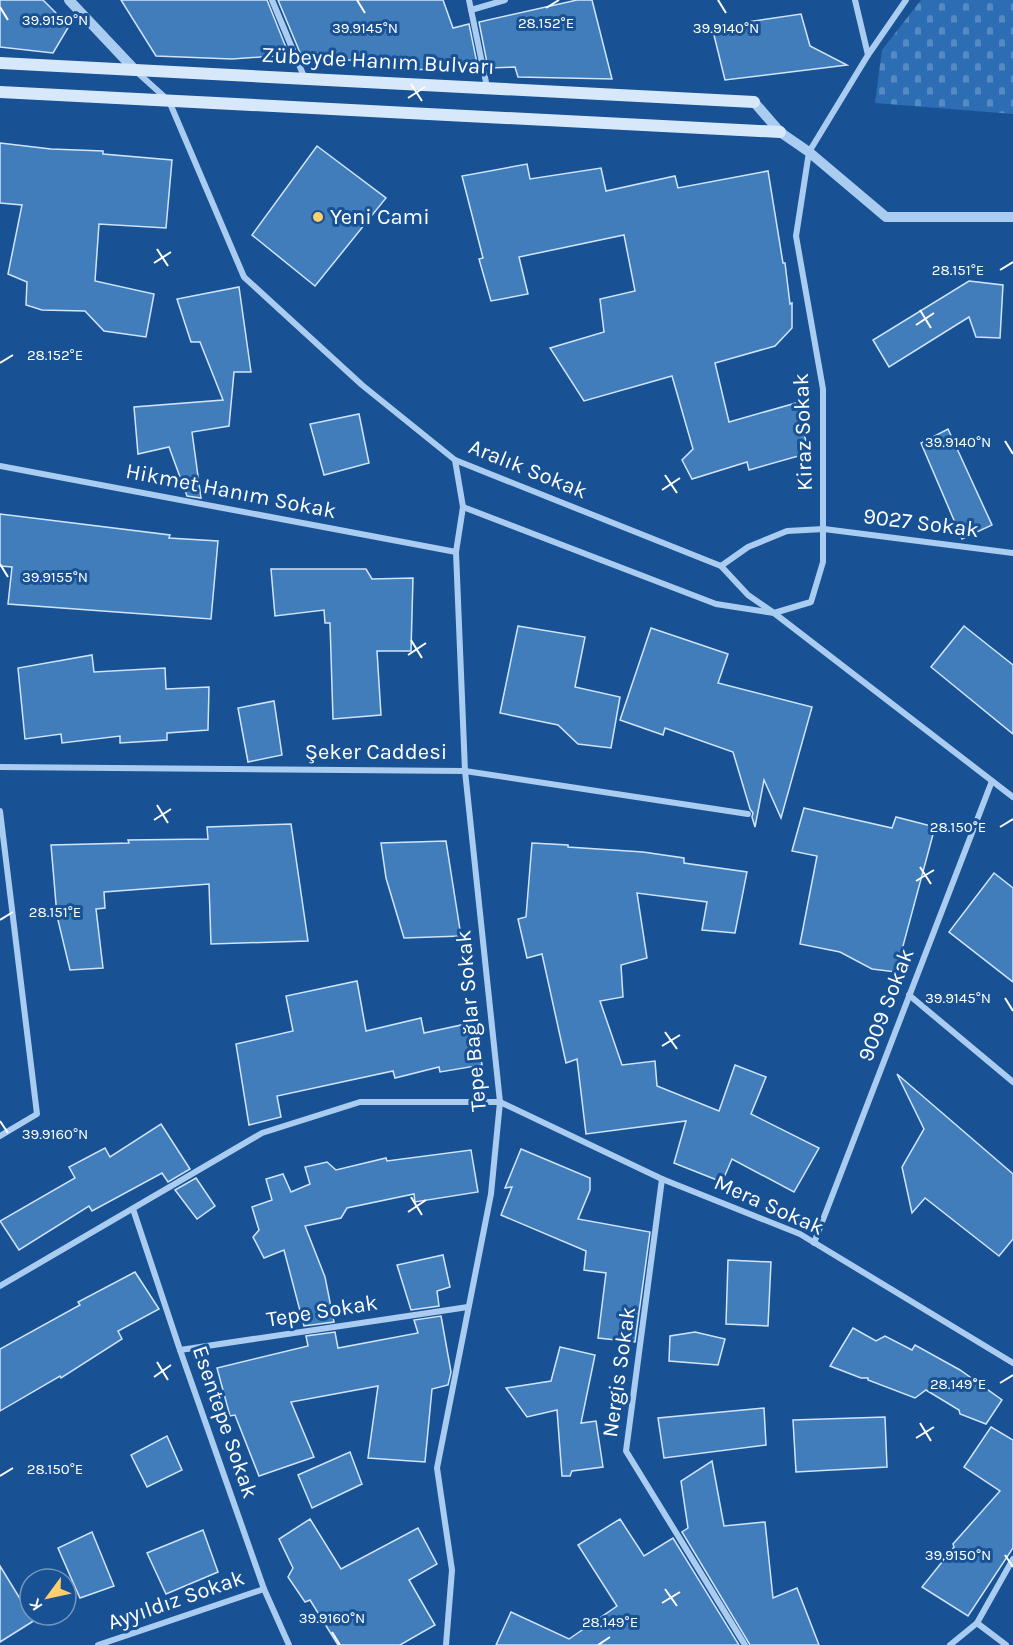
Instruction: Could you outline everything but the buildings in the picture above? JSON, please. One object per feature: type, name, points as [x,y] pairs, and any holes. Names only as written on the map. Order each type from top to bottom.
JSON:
[{"type":"main road","name":"Zübeyde Hanım Bulvarı","points":[[0,63],[754,102]]},
{"type":"main road","points":[[0,92],[780,132]]},
{"type":"street","points":[[69,0],[135,70]]},
{"type":"street","points":[[272,0],[304,79]]},
{"type":"street","points":[[469,0],[487,88]]},
{"type":"street","points":[[471,10],[505,0]]},
{"type":"street","points":[[855,0],[868,55]]},
{"type":"street","points":[[809,152],[868,55],[906,0]]},
{"type":"street","name":"Aralık Sokak","points":[[135,70],[168,101],[244,278],[362,385],[455,460],[721,566],[748,595],[1013,797]]},
{"type":"street","points":[[754,102],[780,132],[809,152],[886,217],[1013,217]]},
{"type":"street","name":"Kiraz Sokak","points":[[774,613],[811,602],[823,562],[823,389],[796,236],[809,152]]},
{"type":"street","name":"Tepe Bağlar Sokak","points":[[446,1645],[452,1570],[437,1468],[492,1194],[500,1102],[465,771],[456,552],[463,507],[455,460]]},
{"type":"street","name":"Hikmet Hanım Sokak","points":[[0,466],[456,552]]},
{"type":"street","points":[[463,507],[716,604],[774,613]]},
{"type":"street","name":"9027 Sokak","points":[[721,566],[748,547],[787,531],[824,529],[1013,553]]},
{"type":"street","name":"Şeker Caddesi","points":[[0,767],[465,771],[748,814]]},
{"type":"street","name":"9009 Sokak","points":[[814,1243],[992,781]]},
{"type":"street","points":[[0,811],[37,1114],[0,1136]]},
{"type":"street","points":[[909,995],[1013,1082]]},
{"type":"street","points":[[0,1286],[262,1133],[360,1102],[500,1102]]},
{"type":"street","name":"Mera Sokak","points":[[500,1102],[662,1179],[800,1234],[1013,1363]]},
{"type":"street","name":"Nergis Sokak","points":[[662,1179],[626,1450],[745,1645]]},
{"type":"street","name":"Esentepe Sokak","points":[[133,1209],[264,1589],[289,1645]]},
{"type":"street","name":"Tepe Sokak","points":[[180,1350],[468,1307]]},
{"type":"street","points":[[950,1645],[977,1623],[1013,1559]]},
{"type":"street","name":"Ayyıldız Sokak","points":[[98,1645],[264,1589]]},
{"type":"street","points":[[977,1623],[1006,1645]]},
{"type":"green space","points":[[921,0],[1013,0],[1013,114],[875,103],[882,50]]},
{"type":"place","name":"Yeni Cami","points":[[318,217]]}]
